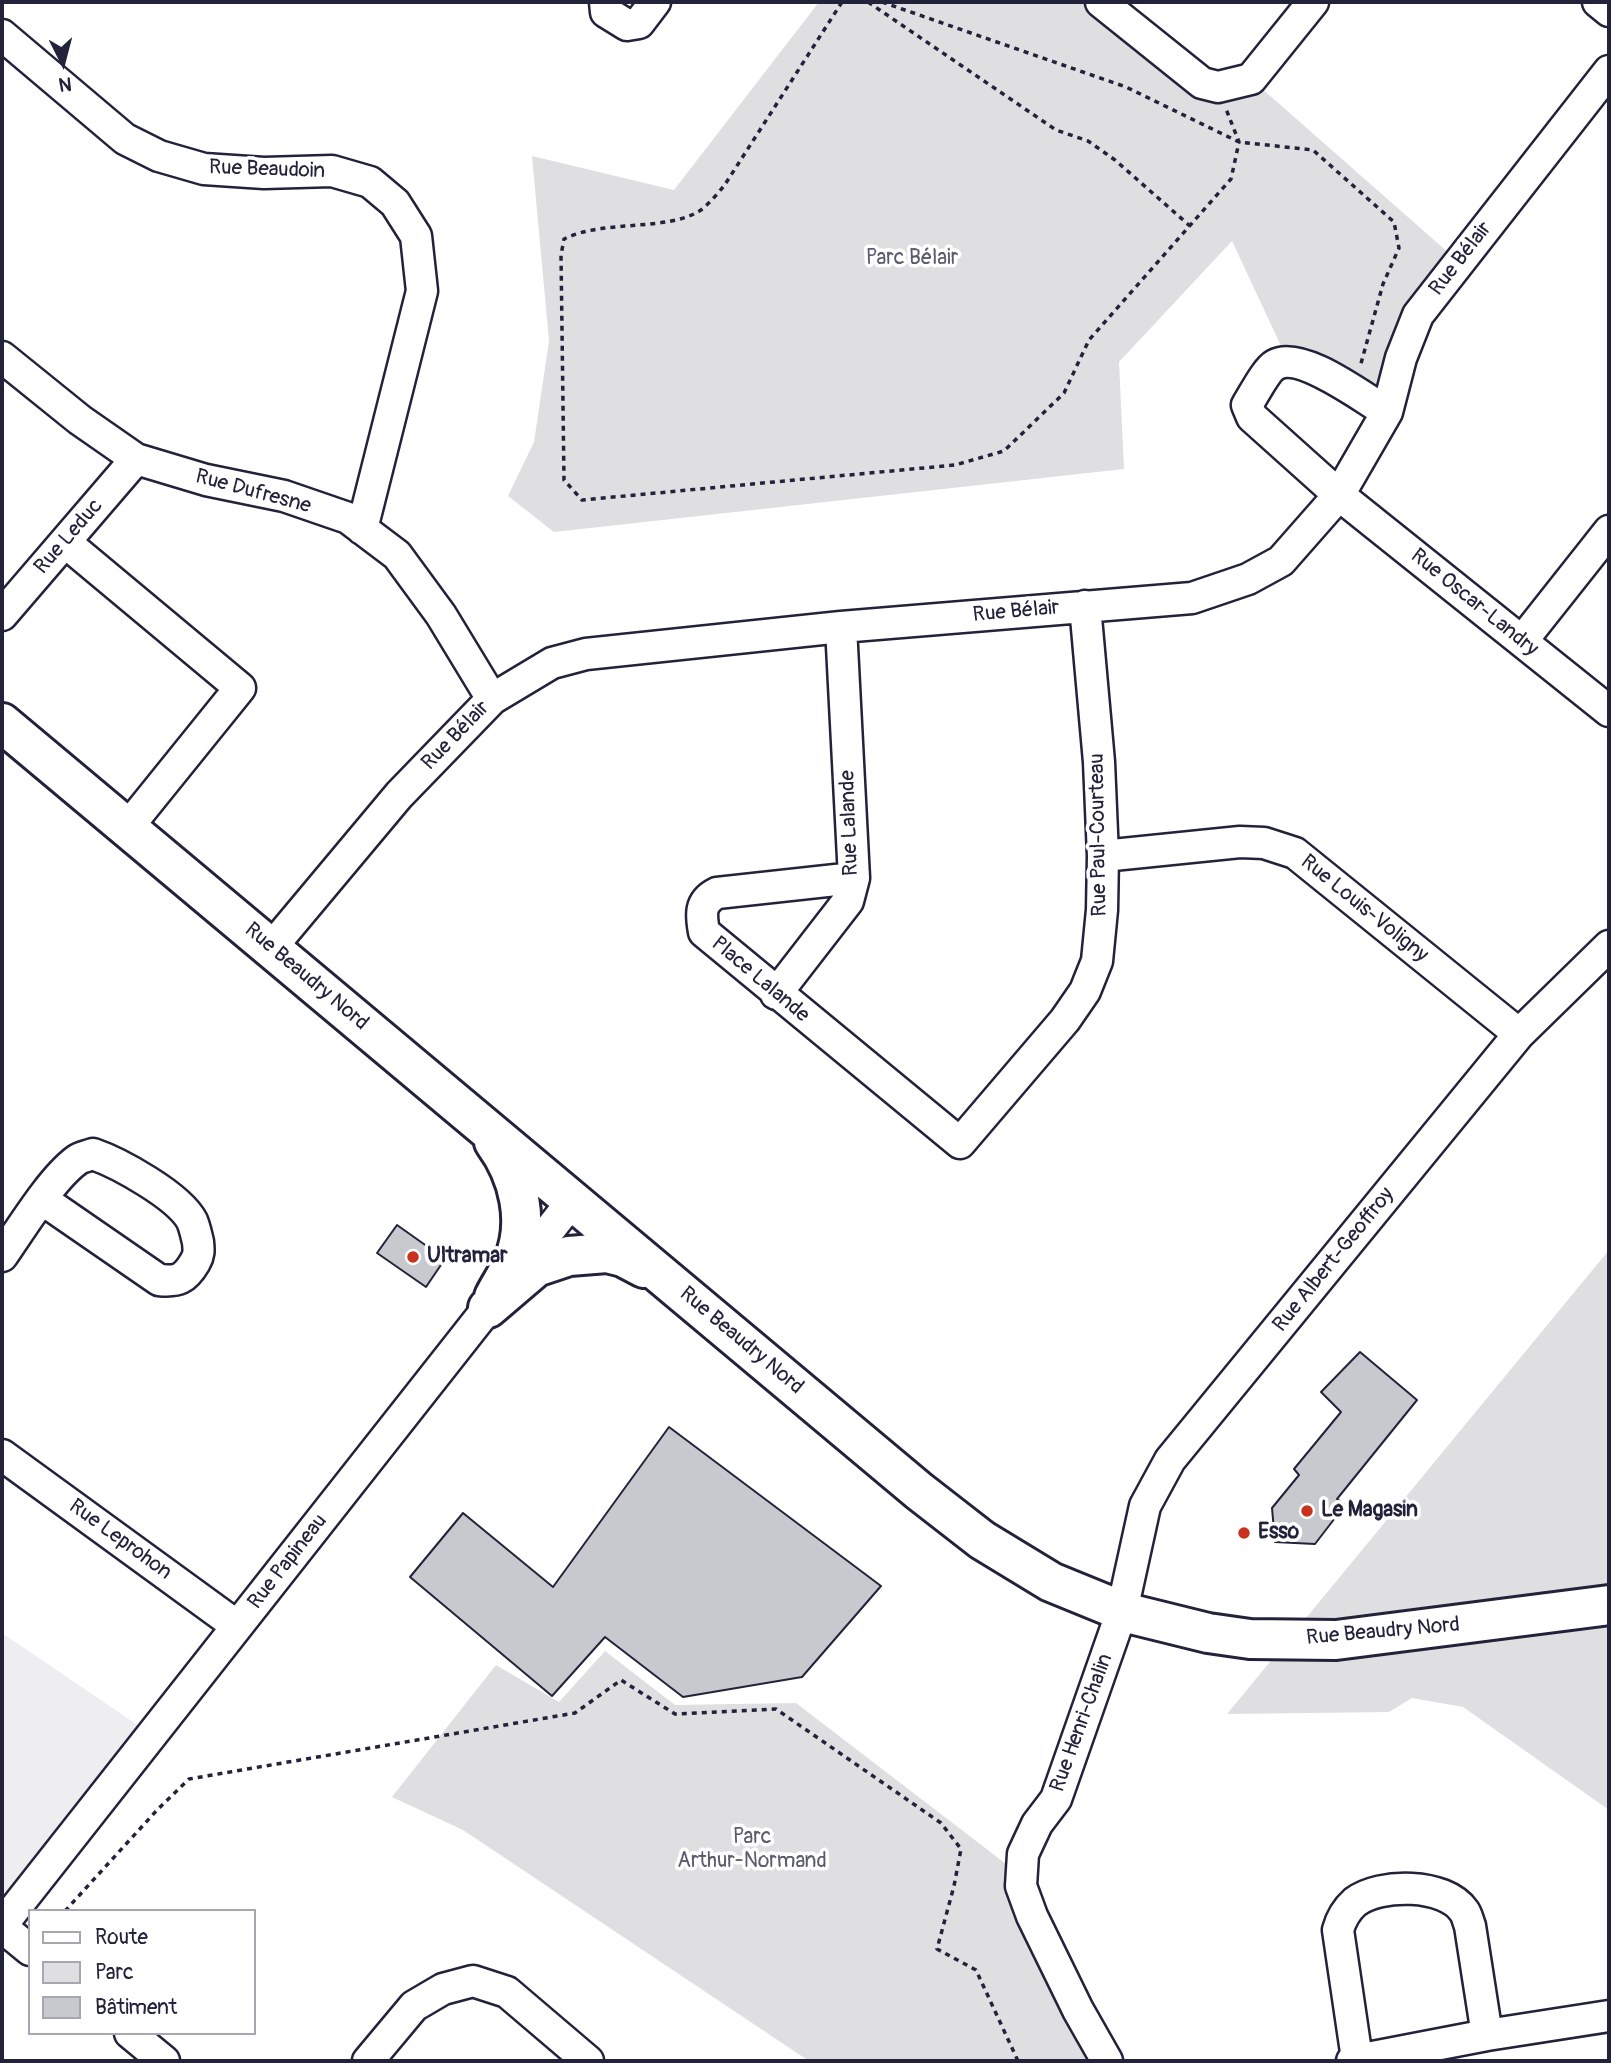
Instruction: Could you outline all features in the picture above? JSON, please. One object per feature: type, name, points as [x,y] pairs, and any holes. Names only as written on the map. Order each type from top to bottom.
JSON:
[{"type":"main road","name":"Rue Beaudry Nord","points":[[2,723],[919,1491],[982,1540],[1051,1582],[1122,1611],[1168,1625],[1251,1639],[1336,1640],[1609,1605]]},
{"type":"main road","points":[[478,1120],[508,1161],[520,1200],[522,1232],[513,1261],[488,1308]]},
{"type":"main road","points":[[488,1308],[536,1267],[569,1256],[607,1254],[623,1257],[658,1274],[691,1299]]},
{"type":"street","points":[[605,2],[606,12],[627,25],[639,23],[655,2]]},
{"type":"street","points":[[1101,2],[1202,83],[1218,87],[1251,79],[1313,2]]},
{"type":"street","points":[[1598,2],[1609,11]]},
{"type":"street","name":"Rue Beaudoin","points":[[2,35],[125,139],[159,156],[204,169],[264,173],[332,171],[370,182],[395,203],[416,236],[422,291],[362,529]]},
{"type":"street","name":"Rue Bélair","points":[[271,948],[399,795],[492,699],[552,663],[586,654],[841,627],[1192,598],[1248,579],[1281,561],[1339,495],[1387,412],[1401,358],[1418,315],[1609,71]]},
{"type":"street","name":"Rue Dufresne","points":[[2,357],[80,420],[136,458],[206,480],[284,496],[348,518],[397,555],[441,615],[492,699]]},
{"type":"street","name":"Rue Oscar-Landry","points":[[1387,412],[1311,367],[1288,361],[1273,366],[1247,405],[1252,417],[1339,495],[1609,711]]},
{"type":"street","name":"Rue Leduc","points":[[2,615],[136,458]]},
{"type":"street","points":[[1522,642],[1609,531]]},
{"type":"street","points":[[65,542],[240,688],[127,828]]},
{"type":"street","name":"Rue Paul-Courteau","points":[[960,1143],[1065,1020],[1085,991],[1097,961],[1103,856],[1085,607]]},
{"type":"street","name":"Rue Lalande","points":[[776,994],[848,901],[854,878],[841,627]]},
{"type":"street","name":"Rue Louis-Voligny","points":[[1103,856],[1240,842],[1264,842],[1285,848],[1295,853],[1519,1034]]},
{"type":"street","name":"Place Lalande","points":[[854,878],[717,893],[708,897],[701,911],[704,932],[960,1143]]},
{"type":"street","name":"Rue Albert-Geoffroy","points":[[1122,1611],[1145,1506],[1170,1460],[1519,1034],[1609,946]]},
{"type":"street","points":[[2,1256],[56,1182],[78,1160],[93,1154],[106,1158],[155,1186],[183,1210],[191,1218],[196,1230],[199,1255],[187,1276],[172,1281],[159,1280],[43,1200]]},
{"type":"street","name":"Rue Papineau","points":[[2,1926],[573,1200]]},
{"type":"street","name":"Rue Leprohon","points":[[2,1455],[237,1626]]},
{"type":"street","name":"Rue Henri-Chalin","points":[[1107,2061],[1032,1916],[1021,1886],[1023,1854],[1037,1824],[1056,1799],[1122,1611]]},
{"type":"street","points":[[1488,2035],[1470,1926],[1464,1911],[1449,1897],[1416,1888],[1389,1891],[1356,1902],[1342,1917],[1338,1930],[1355,2060],[1425,2054],[1488,2035],[1609,2016]]},
{"type":"street","points":[[2,1926],[28,1948]]},
{"type":"street","points":[[368,2061],[414,2006],[443,1989],[473,1981],[506,1992],[587,2061]]},
{"type":"street","points":[[132,2035],[164,2061]]},
{"type":"path","points":[[842,2],[724,186],[702,209],[683,218],[580,230],[564,239],[561,255],[564,480],[582,500],[955,465],[1004,451],[1063,393],[1089,340],[1231,179],[1239,142],[1218,87]]},
{"type":"path","points":[[868,2],[1056,130],[1088,141],[1115,160],[1190,226]]},
{"type":"path","points":[[882,2],[1126,87],[1239,142],[1313,150],[1394,222],[1399,248],[1383,284],[1360,367]]},
{"type":"path","points":[[67,1909],[189,1779],[576,1713],[621,1681],[675,1714],[776,1709],[941,1823],[961,1849],[937,1949],[976,1970],[1018,2061]]},
{"type":"shaded area","points":[[2,1633],[142,1728],[2,1899]]},
{"type":"green space","name":"Parc Bélair","points":[[819,2],[1101,2],[1202,83],[1251,79],[1459,262],[1387,412],[1288,361],[1232,241],[1119,362],[1124,469],[554,532],[508,496],[534,442],[549,341],[532,156],[674,190]]},
{"type":"green space","points":[[1609,1250],[1609,1810],[1463,1707],[1412,1698],[1389,1712],[1227,1714]]},
{"type":"green space","name":"Parc Arthur-Normand","points":[[605,1651],[675,1705],[796,1703],[1010,1867],[1107,2061],[809,2061],[463,1830],[392,1797],[496,1665],[559,1702]]},
{"type":"building","points":[[397,1225],[445,1259],[426,1287],[377,1253]]},
{"type":"building","points":[[1360,1352],[1417,1400],[1337,1499],[1345,1505],[1315,1544],[1275,1542],[1272,1508],[1299,1475],[1294,1469],[1341,1412],[1321,1392]]},
{"type":"building","points":[[669,1427],[881,1586],[802,1677],[683,1697],[605,1637],[552,1696],[410,1577],[463,1513],[553,1587]]},
{"type":"place","name":"Ultramar","points":[[413,1257]]},
{"type":"place","name":"Le Magasin","points":[[1307,1511]]},
{"type":"place","name":"Esso","points":[[1244,1533]]}]
